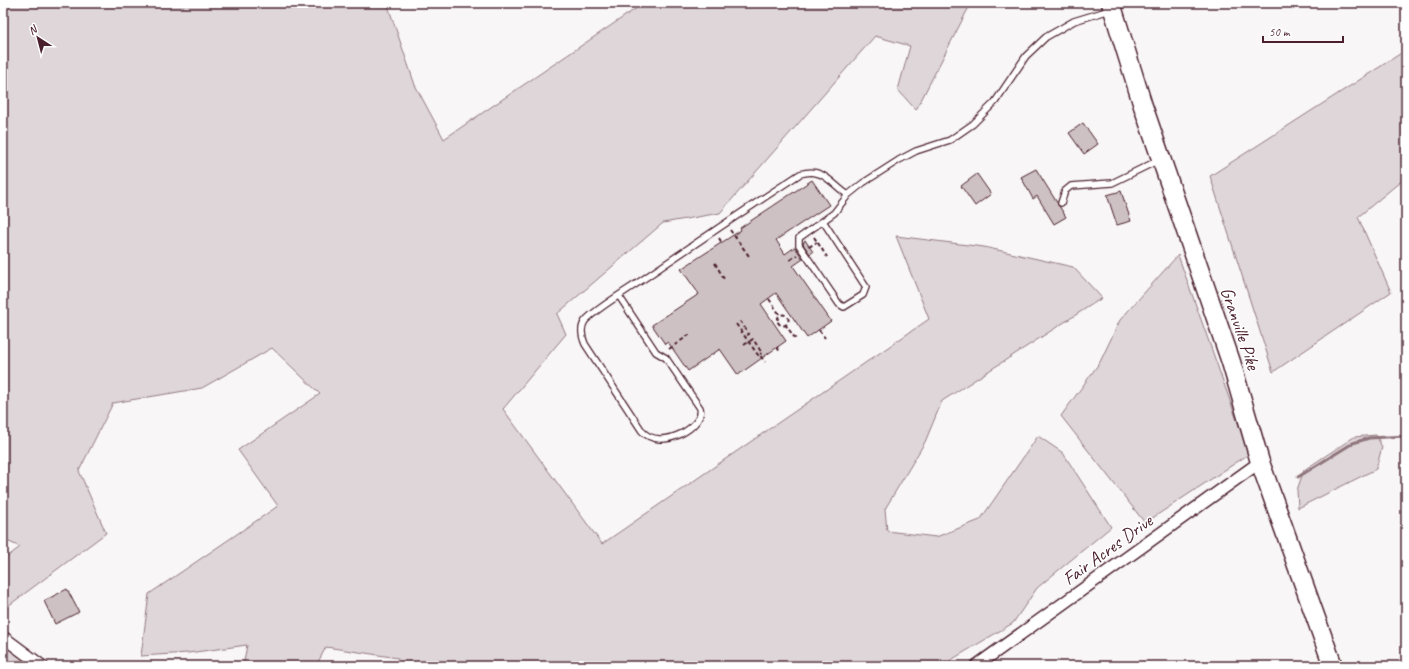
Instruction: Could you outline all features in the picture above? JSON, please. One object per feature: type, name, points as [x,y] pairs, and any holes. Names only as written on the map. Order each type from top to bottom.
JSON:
[{"type":"highway","name":"Granville Pike","points":[[1112,6],[1161,159],[1231,362],[1260,462],[1333,666]]},
{"type":"street","name":"Fair Acres Drive","points":[[976,666],[1260,462]]},
{"type":"street","points":[[3,637],[42,666]]},
{"type":"lane","points":[[823,221],[866,287],[863,295],[847,306],[839,304],[798,243],[799,238],[838,209],[848,195],[899,160],[916,151],[950,140],[973,124],[995,102],[1026,56],[1051,34],[1074,21],[1112,6]]},
{"type":"lane","points":[[1061,203],[1065,191],[1072,186],[1112,183],[1161,159]]},
{"type":"lane","points":[[619,296],[656,352],[666,358],[700,408],[701,414],[696,423],[672,438],[659,440],[644,434],[583,340],[582,328],[586,321],[619,296],[800,174],[814,171],[820,173],[848,195]]},
{"type":"path","points":[[730,229],[749,256]]},
{"type":"path","points":[[718,237],[722,243]]},
{"type":"path","points":[[814,237],[827,257]]},
{"type":"path","points":[[808,248],[817,242]]},
{"type":"path","points":[[790,260],[798,255]]},
{"type":"path","points":[[715,263],[724,279]]},
{"type":"path","points":[[769,299],[780,315],[789,317],[785,324]]},
{"type":"path","points":[[780,315],[776,319],[777,322],[782,325],[785,324],[797,341]]},
{"type":"path","points":[[740,321],[749,334],[745,337]]},
{"type":"path","points":[[736,324],[748,342],[765,362]]},
{"type":"path","points":[[819,330],[825,338]]},
{"type":"path","points":[[669,349],[692,333]]},
{"type":"path","points":[[744,345],[753,339],[762,352],[759,354]]},
{"type":"path","points":[[777,347],[780,352]]},
{"type":"shaded area","points":[[3,3],[387,3],[415,85],[444,139],[644,3],[971,3],[916,110],[898,90],[910,46],[875,36],[720,213],[663,223],[557,314],[566,334],[503,409],[602,544],[929,319],[896,236],[984,247],[1073,267],[1102,298],[942,401],[925,442],[885,509],[887,531],[936,537],[980,520],[1038,436],[1063,453],[1111,527],[1037,588],[1013,623],[941,666],[395,666],[398,658],[326,647],[316,666],[243,666],[247,645],[188,653],[141,656],[149,594],[278,506],[238,450],[320,394],[272,348],[202,388],[113,403],[79,471],[106,533],[8,606],[3,604],[3,560],[20,547],[3,539]]},
{"type":"shaded area","points":[[1406,50],[1406,177],[1358,217],[1391,292],[1273,372],[1210,176]]},
{"type":"shaded area","points":[[1178,255],[1249,454],[1145,523],[1061,416],[1100,362],[1120,320]]},
{"type":"shaded area","points":[[1376,435],[1382,447],[1376,469],[1298,508],[1297,490],[1304,470],[1354,437]]},
{"type":"shaded area","points":[[3,637],[42,666],[3,666]]},
{"type":"building","points":[[1083,123],[1098,144],[1084,154],[1069,133]]},
{"type":"building","points":[[1036,169],[1066,217],[1054,224],[1037,196],[1033,199],[1021,177]]},
{"type":"building","points":[[977,174],[991,194],[975,206],[961,186]]},
{"type":"building","points":[[812,180],[829,205],[776,240],[785,254],[795,247],[803,259],[793,266],[831,321],[807,338],[776,293],[761,304],[786,341],[738,375],[720,349],[688,371],[668,342],[665,344],[652,325],[699,294],[681,269],[741,230],[740,228]]},
{"type":"building","points":[[1121,191],[1131,221],[1117,225],[1107,195]]},
{"type":"building","points":[[805,240],[813,252],[810,254],[803,244]]},
{"type":"building","points":[[67,589],[79,612],[55,624],[44,601]]},
{"type":"waterway","points":[[1298,477],[1353,443],[1369,438],[1406,436]]}]
